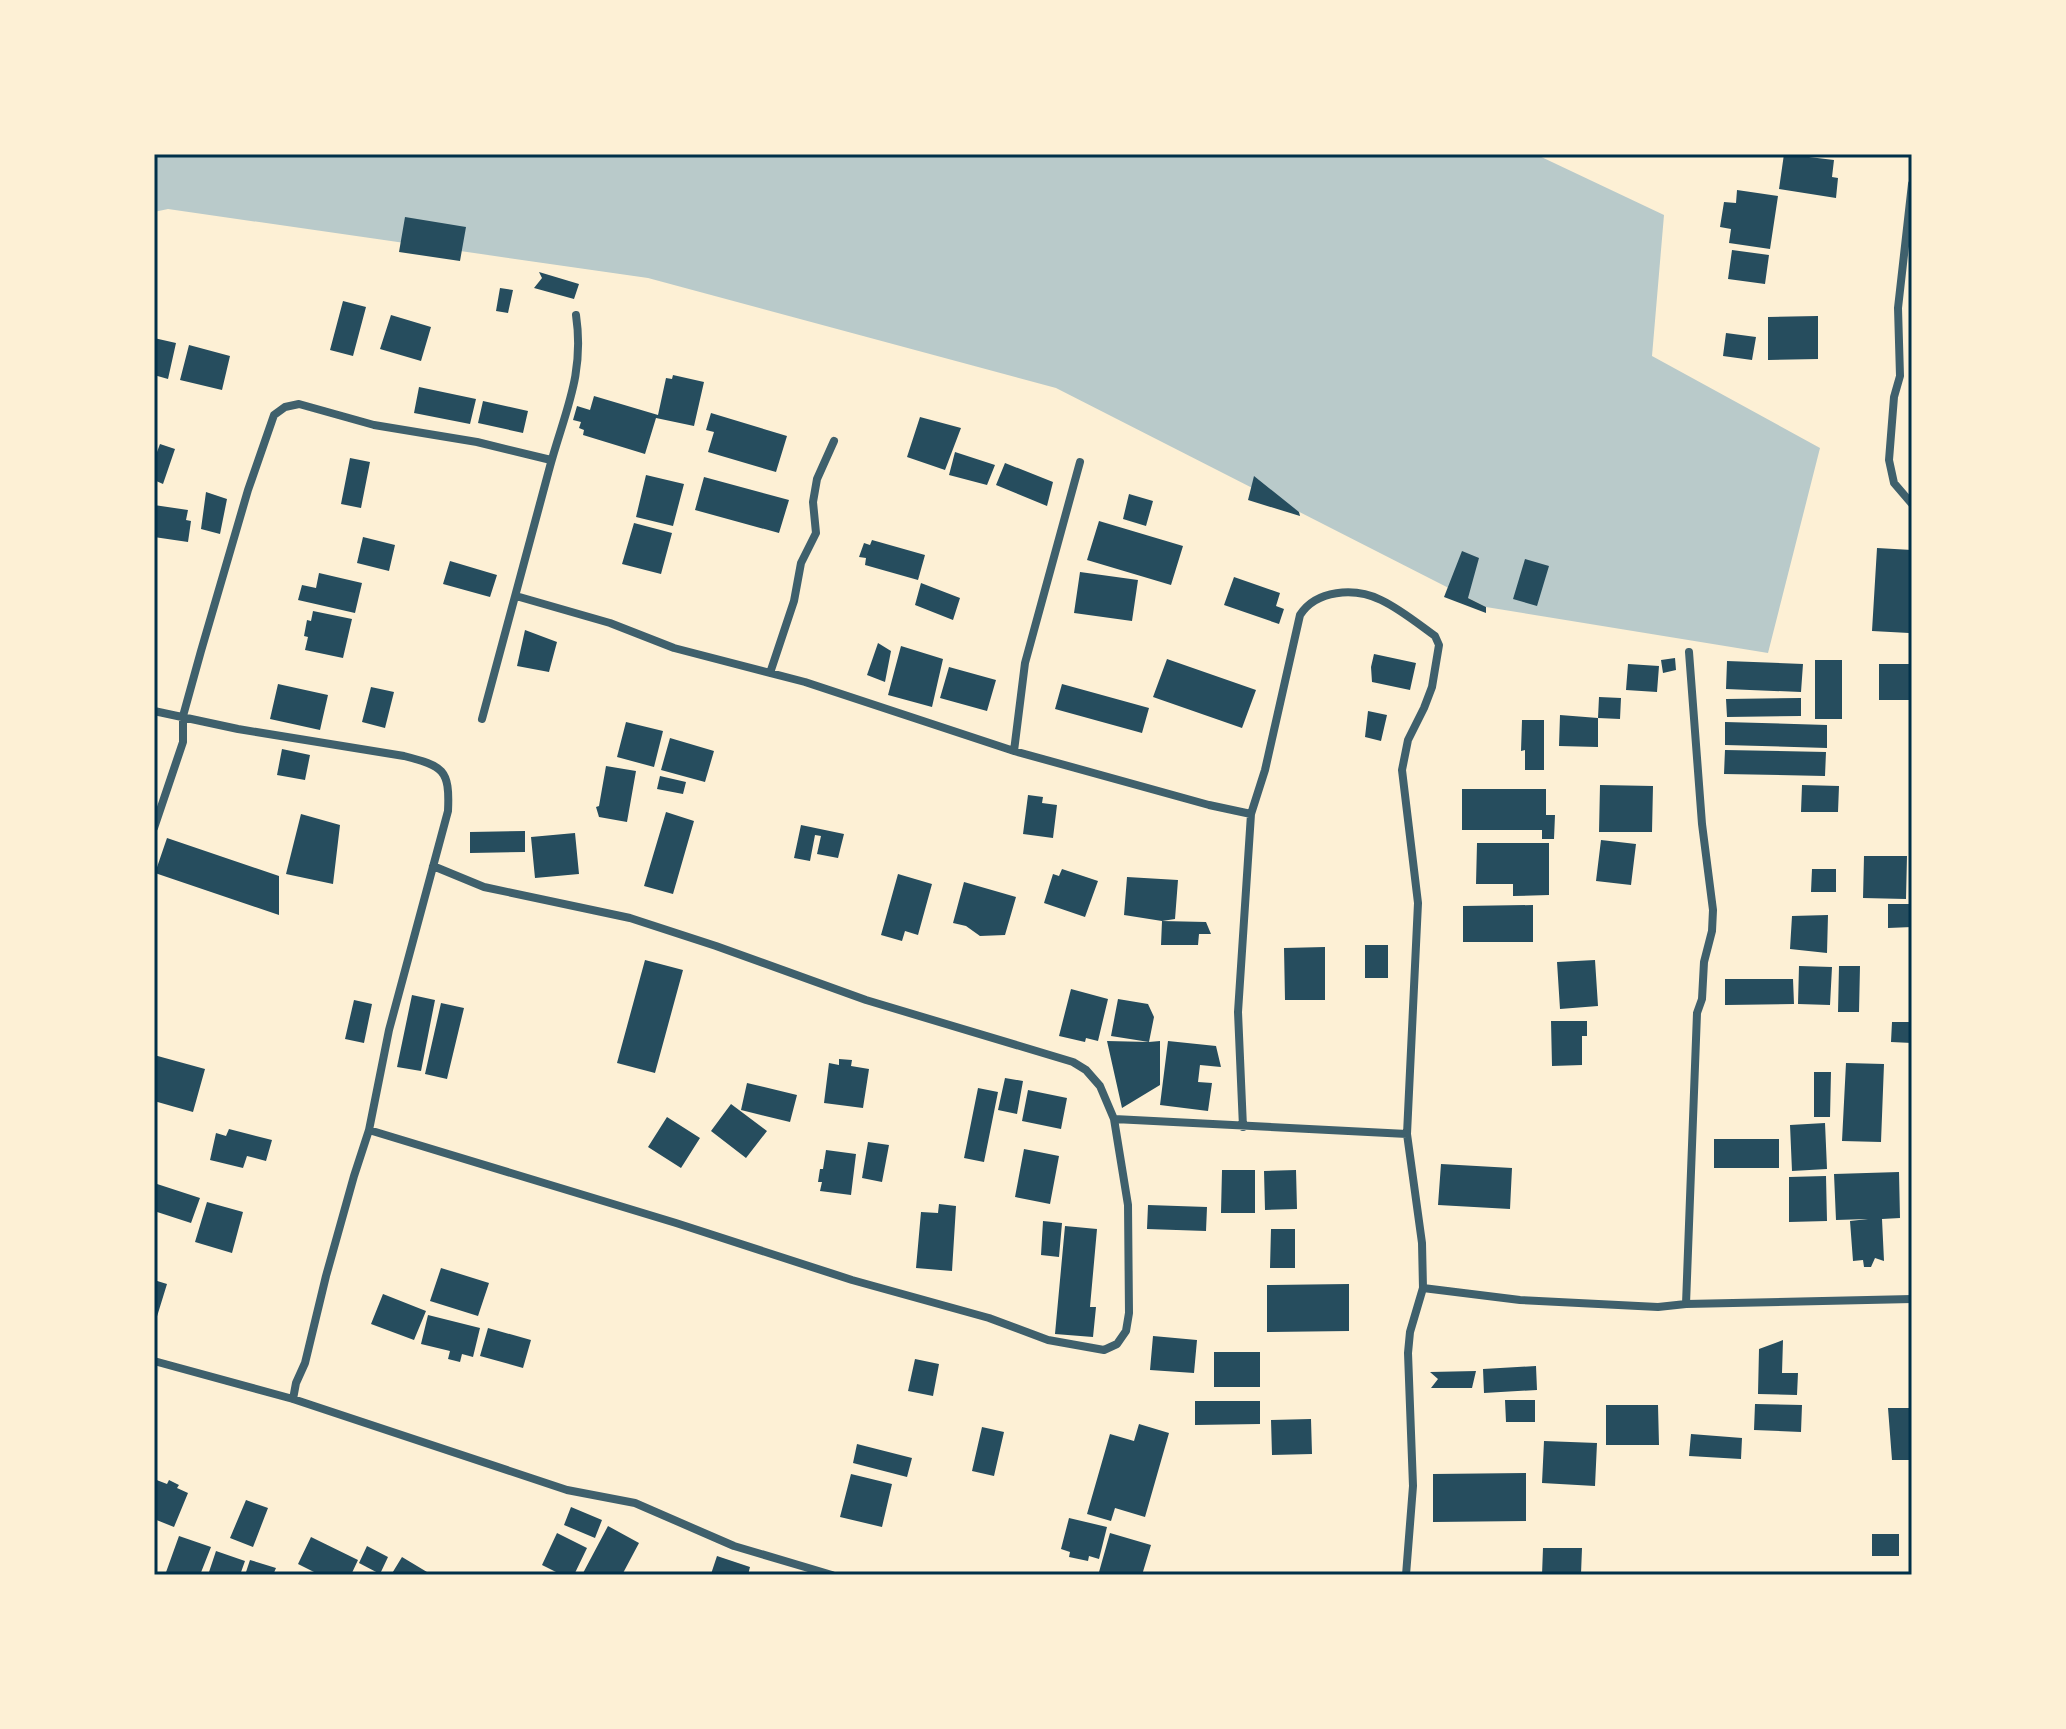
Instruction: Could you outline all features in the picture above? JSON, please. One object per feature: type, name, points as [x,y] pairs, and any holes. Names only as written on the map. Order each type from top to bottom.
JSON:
[{"type":"street","points":[[1912,184],[1898,308],[1900,376],[1894,397],[1889,460],[1894,483],[1912,504]]},
{"type":"street","points":[[482,719],[551,460],[578,375],[580,339],[576,315]]},
{"type":"street","points":[[154,828],[183,742],[183,716],[274,415],[285,407],[299,404],[374,425],[477,442],[551,460]]},
{"type":"street","points":[[770,673],[794,601],[801,563],[816,533],[813,502],[817,479],[834,441]]},
{"type":"street","points":[[1014,751],[1025,663],[1080,462]]},
{"type":"street","points":[[1243,1127],[1238,1000],[1251,814],[1265,770],[1300,615],[1305,606],[1323,594],[1378,598],[1435,636],[1439,645],[1432,687],[1408,740],[1402,770],[1418,903],[1407,1134],[1422,1243],[1423,1288],[1410,1332],[1408,1353],[1413,1486],[1406,1575]]},
{"type":"street","points":[[516,596],[610,623],[674,648],[902,712],[1014,751],[1251,814]]},
{"type":"street","points":[[1686,1304],[1697,1013],[1702,999],[1704,962],[1713,920],[1689,652]]},
{"type":"street","points":[[154,711],[238,729],[404,756],[442,770],[450,785],[448,811],[389,1030],[369,1130],[293,1399]]},
{"type":"street","points":[[369,1130],[852,1280],[989,1318],[1048,1340],[1104,1350],[1117,1344],[1126,1331],[1129,1313],[1128,1205],[1114,1119],[1100,1086],[1086,1070],[1073,1062],[866,1000],[630,918],[484,887],[433,866]]},
{"type":"street","points":[[1114,1119],[1407,1134]]},
{"type":"street","points":[[1423,1288],[1520,1300],[1658,1307],[1912,1299]]},
{"type":"street","points":[[154,1361],[293,1399],[567,1490],[635,1503],[734,1546],[832,1575]]},
{"type":"shaded area","points":[[154,154],[1535,154],[1664,215],[1652,356],[1820,448],[1768,653],[1486,607],[1056,388],[648,278],[168,209],[154,212]]},
{"type":"building","points":[[1784,154],[1834,160],[1832,177],[1838,178],[1836,198],[1779,189]]},
{"type":"building","points":[[1737,190],[1778,196],[1770,249],[1729,243],[1731,229],[1720,227],[1724,202],[1736,203]]},
{"type":"building","points":[[405,217],[466,227],[460,261],[399,252]]},
{"type":"building","points":[[1732,250],[1769,255],[1765,284],[1728,279]]},
{"type":"building","points":[[539,272],[579,284],[574,299],[534,288],[542,278]]},
{"type":"building","points":[[500,288],[513,290],[508,313],[496,311]]},
{"type":"building","points":[[343,301],[366,307],[353,356],[330,350]]},
{"type":"building","points":[[391,315],[431,327],[421,361],[380,349]]},
{"type":"building","points":[[1818,316],[1818,359],[1768,360],[1768,317]]},
{"type":"building","points":[[1726,333],[1756,337],[1752,360],[1723,356]]},
{"type":"building","points":[[154,338],[176,343],[168,379],[154,375]]},
{"type":"building","points":[[189,345],[230,356],[222,390],[180,380]]},
{"type":"building","points":[[673,375],[704,382],[694,426],[656,418],[645,454],[583,435],[584,430],[579,428],[581,422],[573,420],[577,406],[590,410],[594,396],[658,415],[666,378],[672,379]]},
{"type":"building","points":[[419,387],[476,399],[470,424],[414,413]]},
{"type":"building","points":[[483,401],[528,411],[523,433],[478,423]]},
{"type":"building","points":[[711,413],[787,436],[776,472],[708,452],[714,432],[706,430]]},
{"type":"building","points":[[920,417],[961,428],[945,470],[907,457]]},
{"type":"building","points":[[160,444],[175,449],[163,484],[154,480],[154,460]]},
{"type":"building","points":[[955,452],[995,465],[987,485],[949,475]]},
{"type":"building","points":[[350,458],[370,462],[361,508],[341,504]]},
{"type":"building","points":[[1005,463],[1053,482],[1047,506],[996,485]]},
{"type":"building","points":[[646,475],[684,484],[673,526],[636,517]]},
{"type":"building","points":[[1254,476],[1299,512],[1300,516],[1248,500]]},
{"type":"building","points":[[704,477],[789,500],[779,533],[695,510]]},
{"type":"building","points":[[206,492],[227,499],[220,534],[201,529]]},
{"type":"building","points":[[1129,494],[1153,501],[1146,526],[1123,519]]},
{"type":"building","points":[[154,505],[188,510],[186,520],[191,521],[188,542],[154,537]]},
{"type":"building","points":[[1099,521],[1183,546],[1171,585],[1087,560]]},
{"type":"building","points":[[634,523],[672,533],[661,574],[622,564]]},
{"type":"building","points":[[363,537],[395,545],[389,571],[357,563]]},
{"type":"building","points":[[872,540],[925,555],[918,580],[865,565],[866,558],[859,557],[864,543],[870,545]]},
{"type":"building","points":[[1877,548],[1912,550],[1909,633],[1872,631]]},
{"type":"building","points":[[1462,551],[1479,558],[1468,598],[1486,607],[1486,613],[1444,597]]},
{"type":"building","points":[[1525,559],[1549,566],[1537,606],[1513,599]]},
{"type":"building","points":[[450,561],[497,575],[490,597],[443,584]]},
{"type":"building","points":[[1080,572],[1138,580],[1132,621],[1074,613]]},
{"type":"building","points":[[319,573],[362,583],[355,613],[298,600],[302,585],[316,588]]},
{"type":"building","points":[[1234,577],[1280,593],[1276,606],[1284,609],[1279,624],[1224,605]]},
{"type":"building","points":[[921,583],[960,598],[953,620],[915,605]]},
{"type":"building","points":[[313,611],[352,619],[343,658],[305,650],[307,620],[311,621]]},
{"type":"building","points":[[525,630],[557,642],[549,672],[517,666]]},
{"type":"building","points":[[878,643],[891,651],[885,682],[867,675]]},
{"type":"building","points":[[901,646],[943,659],[932,707],[888,695]]},
{"type":"building","points":[[1374,654],[1416,663],[1410,690],[1372,682]]},
{"type":"building","points":[[1675,658],[1676,670],[1663,673],[1661,660]]},
{"type":"building","points":[[1167,659],[1256,690],[1242,728],[1153,697]]},
{"type":"building","points":[[1815,660],[1842,660],[1842,719],[1815,719]]},
{"type":"building","points":[[1727,661],[1803,664],[1801,692],[1726,689]]},
{"type":"building","points":[[1628,664],[1659,666],[1657,692],[1626,690]]},
{"type":"building","points":[[1879,664],[1912,664],[1912,700],[1879,700]]},
{"type":"building","points":[[949,667],[996,680],[987,711],[940,698]]},
{"type":"building","points":[[278,684],[328,695],[320,730],[270,719]]},
{"type":"building","points":[[1062,684],[1149,708],[1142,733],[1055,709]]},
{"type":"building","points":[[371,687],[394,692],[385,728],[362,722]]},
{"type":"building","points":[[1599,697],[1621,698],[1620,719],[1598,718]]},
{"type":"building","points":[[1801,698],[1801,716],[1727,717],[1726,699]]},
{"type":"building","points":[[1368,711],[1387,715],[1381,741],[1365,737]]},
{"type":"building","points":[[1560,715],[1598,718],[1598,747],[1559,746]]},
{"type":"building","points":[[1522,720],[1544,720],[1544,770],[1525,770],[1525,750],[1521,751]]},
{"type":"building","points":[[626,722],[663,731],[654,767],[617,757]]},
{"type":"building","points":[[1725,722],[1827,725],[1827,748],[1725,745]]},
{"type":"building","points":[[670,738],[714,751],[705,782],[661,770]]},
{"type":"building","points":[[282,749],[310,755],[305,780],[277,775]]},
{"type":"building","points":[[1725,750],[1826,752],[1825,776],[1724,774]]},
{"type":"building","points":[[606,766],[636,771],[627,822],[599,817],[596,807],[599,806]]},
{"type":"building","points":[[660,776],[686,782],[683,794],[657,789]]},
{"type":"building","points":[[1600,785],[1653,786],[1652,832],[1599,832]]},
{"type":"building","points":[[1802,785],[1839,786],[1838,812],[1801,812]]},
{"type":"building","points":[[1462,789],[1546,789],[1546,815],[1555,815],[1554,839],[1542,839],[1542,830],[1462,830]]},
{"type":"building","points":[[1028,795],[1043,797],[1042,803],[1057,805],[1053,838],[1023,834]]},
{"type":"building","points":[[666,812],[694,821],[673,894],[644,886]]},
{"type":"building","points":[[301,814],[340,825],[333,884],[286,874]]},
{"type":"building","points":[[801,825],[844,834],[838,858],[817,854],[821,836],[815,835],[810,861],[794,858]]},
{"type":"building","points":[[525,831],[525,852],[470,853],[470,832]]},
{"type":"building","points":[[575,833],[579,874],[535,878],[531,837]]},
{"type":"building","points":[[167,838],[279,876],[279,915],[155,873]]},
{"type":"building","points":[[1601,840],[1636,844],[1631,885],[1596,881]]},
{"type":"building","points":[[1477,843],[1549,843],[1549,895],[1513,896],[1513,884],[1476,884]]},
{"type":"building","points":[[1864,856],[1907,856],[1906,899],[1863,898]]},
{"type":"building","points":[[1062,869],[1098,881],[1085,917],[1044,903],[1053,874],[1059,876]]},
{"type":"building","points":[[1812,869],[1836,869],[1836,892],[1811,892]]},
{"type":"building","points":[[898,874],[932,884],[918,935],[905,931],[902,941],[881,935]]},
{"type":"building","points":[[1127,877],[1178,880],[1175,919],[1162,921],[1124,915]]},
{"type":"building","points":[[964,882],[1016,897],[1005,935],[980,936],[966,926],[953,923]]},
{"type":"building","points":[[1888,904],[1912,904],[1912,927],[1888,928]]},
{"type":"building","points":[[1533,905],[1533,942],[1463,942],[1463,906]]},
{"type":"building","points":[[1828,915],[1827,953],[1790,949],[1792,916]]},
{"type":"building","points":[[1162,921],[1206,922],[1211,934],[1199,934],[1198,945],[1161,945]]},
{"type":"building","points":[[1365,945],[1388,945],[1388,978],[1365,978]]},
{"type":"building","points":[[1325,947],[1325,1000],[1285,1000],[1284,948]]},
{"type":"building","points":[[645,960],[683,970],[655,1073],[617,1063]]},
{"type":"building","points":[[1595,960],[1598,1006],[1560,1009],[1557,962]]},
{"type":"building","points":[[1799,966],[1832,967],[1830,1005],[1798,1004]]},
{"type":"building","points":[[1839,966],[1860,966],[1859,1012],[1838,1012]]},
{"type":"building","points":[[1725,979],[1793,979],[1794,1004],[1725,1005]]},
{"type":"building","points":[[1071,989],[1108,999],[1098,1041],[1086,1038],[1085,1042],[1059,1036]]},
{"type":"building","points":[[412,995],[435,1000],[421,1071],[397,1067]]},
{"type":"building","points":[[1118,999],[1148,1004],[1154,1017],[1149,1042],[1111,1036]]},
{"type":"building","points":[[354,1000],[372,1004],[364,1043],[345,1039]]},
{"type":"building","points":[[441,1003],[464,1008],[447,1079],[425,1074]]},
{"type":"building","points":[[1551,1021],[1587,1021],[1587,1036],[1582,1036],[1582,1065],[1552,1066]]},
{"type":"building","points":[[1892,1022],[1912,1022],[1912,1043],[1891,1042]]},
{"type":"building","points":[[1107,1041],[1160,1041],[1160,1085],[1122,1108]]},
{"type":"building","points":[[1168,1041],[1216,1046],[1221,1067],[1200,1065],[1198,1082],[1212,1083],[1208,1111],[1160,1105]]},
{"type":"building","points":[[154,1055],[205,1069],[193,1112],[154,1101]]},
{"type":"building","points":[[839,1059],[852,1060],[851,1066],[869,1069],[863,1108],[824,1103],[829,1063],[839,1065]]},
{"type":"building","points":[[1846,1063],[1884,1064],[1881,1142],[1842,1141]]},
{"type":"building","points":[[1814,1072],[1831,1072],[1830,1117],[1814,1117]]},
{"type":"building","points":[[1005,1078],[1023,1081],[1017,1114],[998,1110]]},
{"type":"building","points":[[747,1083],[797,1095],[790,1122],[741,1110]]},
{"type":"building","points":[[978,1088],[998,1092],[984,1162],[964,1158]]},
{"type":"building","points":[[1028,1090],[1067,1098],[1061,1129],[1022,1121]]},
{"type":"building","points":[[731,1104],[767,1131],[746,1158],[711,1131]]},
{"type":"building","points":[[667,1117],[700,1138],[681,1168],[648,1147]]},
{"type":"building","points":[[1825,1123],[1827,1169],[1792,1171],[1790,1125]]},
{"type":"building","points":[[229,1129],[272,1140],[266,1161],[247,1156],[243,1168],[210,1160],[216,1133],[226,1136]]},
{"type":"building","points":[[1714,1139],[1779,1139],[1779,1168],[1714,1168]]},
{"type":"building","points":[[868,1142],[889,1145],[882,1182],[862,1178]]},
{"type":"building","points":[[1024,1149],[1059,1156],[1050,1204],[1015,1197]]},
{"type":"building","points":[[826,1150],[856,1154],[851,1195],[820,1191],[822,1182],[818,1182]]},
{"type":"building","points":[[1441,1164],[1512,1168],[1510,1209],[1438,1205]]},
{"type":"building","points":[[1222,1170],[1255,1170],[1255,1213],[1221,1213]]},
{"type":"building","points":[[1296,1170],[1297,1209],[1265,1210],[1264,1171]]},
{"type":"building","points":[[1899,1172],[1900,1218],[1882,1219],[1884,1261],[1875,1258],[1871,1267],[1864,1267],[1863,1260],[1853,1261],[1850,1221],[1868,1219],[1836,1220],[1834,1174]]},
{"type":"building","points":[[1826,1176],[1827,1221],[1789,1222],[1789,1177]]},
{"type":"building","points":[[154,1183],[200,1198],[191,1223],[154,1211]]},
{"type":"building","points":[[207,1202],[243,1212],[232,1253],[195,1242]]},
{"type":"building","points":[[939,1204],[956,1206],[952,1271],[916,1268],[921,1212],[938,1213]]},
{"type":"building","points":[[1148,1205],[1207,1207],[1206,1231],[1147,1229]]},
{"type":"building","points":[[1043,1221],[1062,1223],[1059,1257],[1041,1255]]},
{"type":"building","points":[[1065,1226],[1097,1229],[1090,1307],[1096,1307],[1093,1337],[1055,1334]]},
{"type":"building","points":[[1271,1229],[1295,1229],[1295,1268],[1270,1268]]},
{"type":"building","points":[[441,1268],[489,1283],[478,1316],[430,1301]]},
{"type":"building","points":[[154,1280],[167,1284],[155,1323],[154,1323]]},
{"type":"building","points":[[1349,1284],[1349,1331],[1267,1332],[1267,1285]]},
{"type":"building","points":[[383,1294],[426,1311],[414,1340],[371,1324]]},
{"type":"building","points":[[428,1315],[480,1328],[473,1357],[462,1354],[460,1362],[448,1359],[450,1351],[421,1344]]},
{"type":"building","points":[[488,1328],[531,1340],[523,1368],[480,1356]]},
{"type":"building","points":[[1153,1336],[1197,1340],[1194,1373],[1150,1370]]},
{"type":"building","points":[[1783,1340],[1782,1373],[1798,1373],[1797,1395],[1758,1394],[1759,1349]]},
{"type":"building","points":[[1214,1352],[1260,1352],[1260,1387],[1214,1387]]},
{"type":"building","points":[[915,1359],[939,1364],[933,1396],[908,1391]]},
{"type":"building","points":[[1536,1366],[1537,1390],[1484,1393],[1483,1369]]},
{"type":"building","points":[[1476,1371],[1472,1388],[1431,1388],[1438,1379],[1430,1372]]},
{"type":"building","points":[[1505,1400],[1535,1400],[1535,1422],[1506,1422]]},
{"type":"building","points":[[1195,1401],[1260,1401],[1260,1424],[1195,1425]]},
{"type":"building","points":[[1755,1404],[1802,1405],[1801,1432],[1754,1430]]},
{"type":"building","points":[[1606,1405],[1658,1405],[1659,1445],[1606,1445]]},
{"type":"building","points":[[1888,1408],[1912,1408],[1912,1460],[1892,1460]]},
{"type":"building","points":[[1311,1419],[1312,1454],[1272,1455],[1271,1420]]},
{"type":"building","points":[[1139,1424],[1169,1433],[1145,1517],[1115,1508],[1111,1521],[1087,1514],[1110,1434],[1134,1441]]},
{"type":"building","points":[[982,1427],[1004,1432],[994,1476],[972,1471]]},
{"type":"building","points":[[1691,1434],[1742,1438],[1741,1459],[1689,1456]]},
{"type":"building","points":[[1544,1441],[1597,1443],[1595,1486],[1542,1483]]},
{"type":"building","points":[[857,1444],[912,1458],[907,1477],[853,1463]]},
{"type":"building","points":[[1526,1473],[1526,1521],[1433,1522],[1433,1474]]},
{"type":"building","points":[[851,1474],[892,1484],[882,1527],[840,1517]]},
{"type":"building","points":[[154,1479],[167,1484],[169,1480],[188,1493],[174,1527],[154,1519]]},
{"type":"building","points":[[246,1500],[268,1508],[253,1547],[230,1538]]},
{"type":"building","points":[[571,1507],[602,1520],[595,1538],[564,1525]]},
{"type":"building","points":[[1069,1518],[1107,1527],[1099,1559],[1089,1556],[1088,1561],[1069,1557],[1070,1552],[1061,1549]]},
{"type":"building","points":[[608,1526],[639,1543],[622,1575],[582,1575]]},
{"type":"building","points":[[557,1533],[587,1548],[574,1575],[562,1575],[542,1565]]},
{"type":"building","points":[[1110,1533],[1151,1545],[1142,1575],[1099,1572]]},
{"type":"building","points":[[1872,1534],[1899,1534],[1899,1556],[1872,1556]]},
{"type":"building","points":[[179,1536],[211,1547],[200,1575],[165,1575]]},
{"type":"building","points":[[311,1537],[358,1560],[351,1575],[320,1575],[298,1564]]},
{"type":"building","points":[[367,1546],[388,1557],[380,1574],[359,1563]]},
{"type":"building","points":[[1543,1548],[1582,1548],[1581,1574],[1542,1575]]},
{"type":"building","points":[[216,1551],[245,1561],[240,1575],[208,1575]]},
{"type":"building","points":[[717,1556],[750,1567],[748,1575],[711,1574]]},
{"type":"building","points":[[402,1557],[432,1575],[391,1575]]},
{"type":"building","points":[[250,1560],[276,1568],[273,1575],[245,1575]]}]
